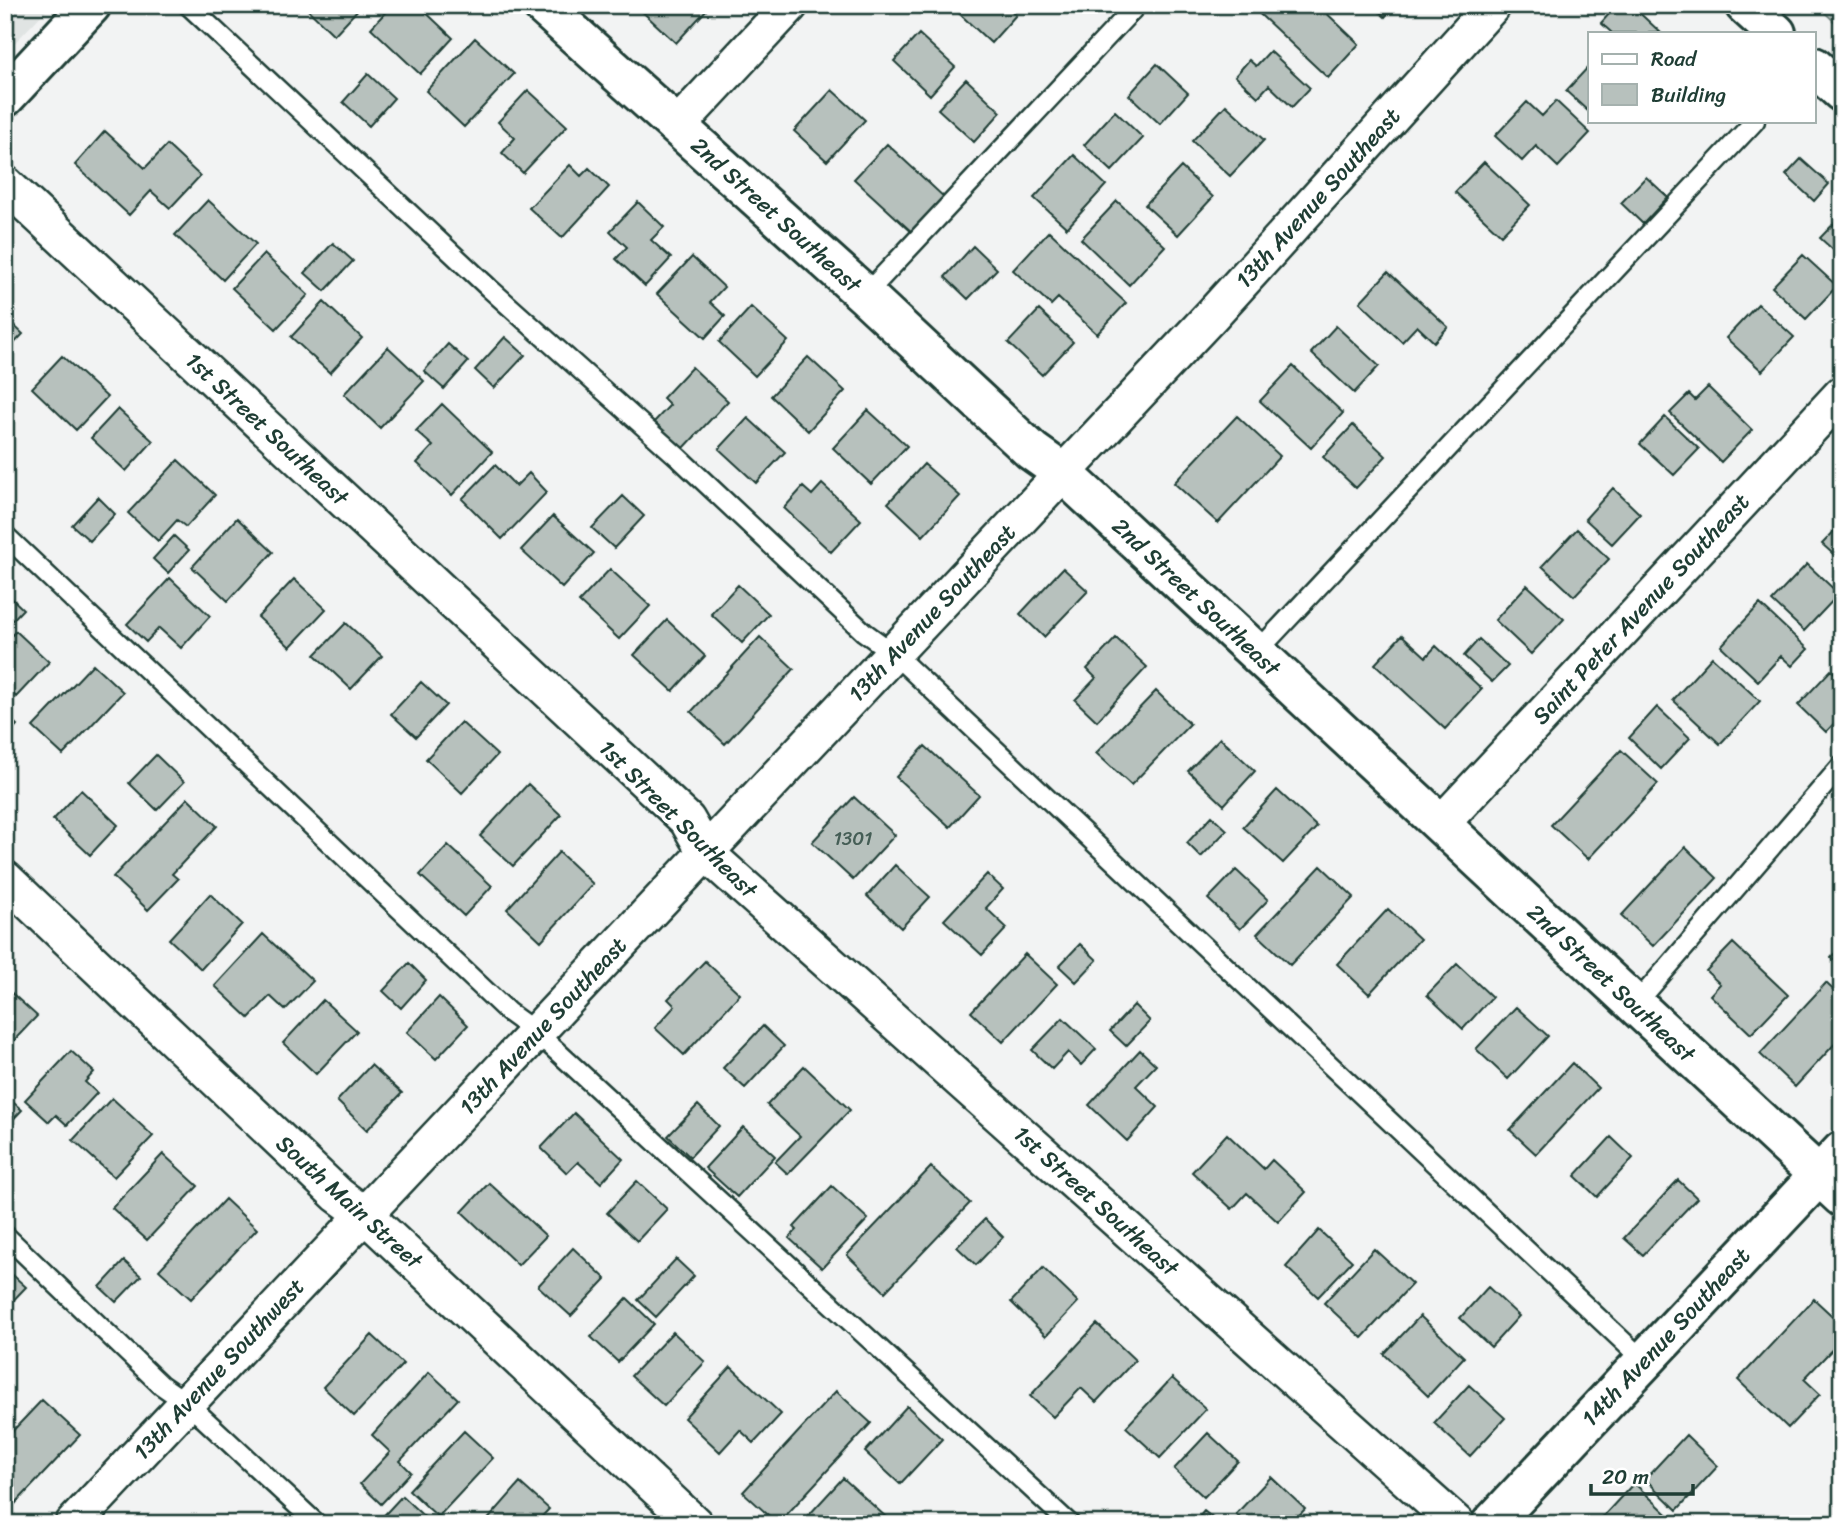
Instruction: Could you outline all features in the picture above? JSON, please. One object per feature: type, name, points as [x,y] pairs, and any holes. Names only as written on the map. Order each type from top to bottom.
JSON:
[{"type":"street","points":[[5,97],[91,5]]},
{"type":"street","name":"2nd Street Southeast","points":[[542,5],[865,295],[1032,451],[1063,473],[1635,1005],[1834,1174]]},
{"type":"street","points":[[677,126],[790,5]]},
{"type":"street","name":"13th Avenue Southeast","points":[[365,1215],[1210,316],[1493,5]]},
{"type":"street","points":[[1745,5],[1775,32]]},
{"type":"street","points":[[1815,68],[1842,92]]},
{"type":"street","name":"1st Street Southeast","points":[[5,184],[687,821],[706,853],[1457,1524]]},
{"type":"street","name":"Saint Peter Avenue Southeast","points":[[1441,824],[1842,394]]},
{"type":"street","name":"South Main Street","points":[[5,879],[338,1195],[365,1215],[695,1524]]},
{"type":"street","name":"14th Avenue Southeast","points":[[1490,1524],[1644,1361],[1834,1174]]},
{"type":"street","name":"13th Avenue Southwest","points":[[73,1524],[365,1215]]},
{"type":"lane","points":[[188,5],[489,288],[679,458],[864,632],[894,653],[1644,1361]]},
{"type":"lane","points":[[865,295],[1137,5]]},
{"type":"lane","points":[[1256,653],[1754,122]]},
{"type":"lane","points":[[5,536],[508,1012],[537,1032],[1070,1524]]},
{"type":"lane","points":[[1635,1005],[1842,765]]},
{"type":"lane","points":[[5,1235],[161,1385],[187,1403],[317,1524]]},
{"type":"shaded area","points":[[5,5],[51,5],[5,53]]},
{"type":"shaded area","points":[[1817,5],[1842,5],[1842,29]]},
{"type":"building","points":[[303,5],[362,5],[334,35]]},
{"type":"building","points":[[392,5],[418,5],[453,38],[420,74],[371,28]]},
{"type":"building","points":[[635,5],[707,5],[709,7],[676,43]]},
{"type":"building","points":[[950,5],[1005,5],[1016,15],[991,43]]},
{"type":"building","points":[[1250,5],[1318,5],[1359,44],[1328,78]]},
{"type":"building","points":[[1372,5],[1395,5],[1385,17]]},
{"type":"building","points":[[1617,5],[1631,5],[1660,32],[1611,32],[1601,23]]},
{"type":"building","points":[[919,34],[955,67],[930,95],[894,61]]},
{"type":"building","points":[[475,38],[514,74],[464,127],[426,91]]},
{"type":"building","points":[[1270,51],[1310,88],[1292,107],[1269,85],[1258,97],[1235,76],[1249,60],[1256,66]]},
{"type":"building","points":[[1157,64],[1188,93],[1160,124],[1129,95]]},
{"type":"building","points":[[1588,67],[1588,111],[1566,91]]},
{"type":"building","points":[[368,74],[394,98],[369,126],[343,102]]},
{"type":"building","points":[[966,79],[1001,112],[974,142],[938,109]]},
{"type":"building","points":[[528,90],[567,126],[523,173],[502,153],[515,138],[498,122]]},
{"type":"building","points":[[832,90],[865,120],[827,161],[794,131]]},
{"type":"building","points":[[1556,101],[1590,133],[1558,167],[1536,146],[1522,161],[1495,136],[1527,102],[1542,116]]},
{"type":"building","points":[[1226,105],[1264,140],[1230,176],[1192,141]]},
{"type":"building","points":[[1115,111],[1143,138],[1112,171],[1084,145]]},
{"type":"building","points":[[105,131],[145,168],[167,145],[200,176],[170,208],[151,191],[129,215],[75,165]]},
{"type":"building","points":[[887,144],[946,199],[914,234],[854,179]]},
{"type":"building","points":[[1074,155],[1106,185],[1067,228],[1034,198]]},
{"type":"building","points":[[1801,159],[1829,184],[1814,201],[1786,175]]},
{"type":"building","points":[[1484,162],[1530,205],[1501,235],[1455,192]]},
{"type":"building","points":[[570,165],[581,176],[589,168],[609,187],[562,238],[529,208]]},
{"type":"building","points":[[1181,167],[1213,197],[1178,235],[1145,205]]},
{"type":"building","points":[[1646,177],[1668,197],[1643,224],[1621,203]]},
{"type":"building","points":[[208,200],[256,244],[223,280],[175,235]]},
{"type":"building","points":[[1117,201],[1165,246],[1129,285],[1081,239]]},
{"type":"building","points":[[638,202],[664,227],[651,240],[671,258],[645,286],[616,259],[627,247],[610,231]]},
{"type":"building","points":[[1842,215],[1842,258],[1820,238]]},
{"type":"building","points":[[1049,231],[1126,303],[1097,334],[1058,298],[1051,305],[1013,270]]},
{"type":"building","points":[[333,243],[353,261],[325,291],[305,273]]},
{"type":"building","points":[[973,246],[997,269],[968,299],[945,277]]},
{"type":"building","points":[[264,254],[308,295],[276,329],[232,288]]},
{"type":"building","points":[[1803,255],[1837,286],[1806,319],[1772,287]]},
{"type":"building","points":[[692,257],[724,287],[710,302],[725,316],[705,338],[657,294]]},
{"type":"building","points":[[1388,272],[1448,327],[1434,342],[1417,326],[1402,342],[1360,302]]},
{"type":"building","points":[[324,302],[362,338],[330,373],[291,337]]},
{"type":"building","points":[[5,303],[14,311],[7,319],[23,334],[5,353]]},
{"type":"building","points":[[1758,304],[1794,337],[1762,371],[1726,338]]},
{"type":"building","points":[[751,307],[788,341],[755,376],[719,342]]},
{"type":"building","points":[[1039,310],[1073,342],[1042,375],[1008,343]]},
{"type":"building","points":[[1336,326],[1379,366],[1354,393],[1311,353]]},
{"type":"building","points":[[505,337],[525,355],[494,388],[475,370]]},
{"type":"building","points":[[448,344],[468,362],[444,389],[424,371]]},
{"type":"building","points":[[388,347],[424,381],[380,428],[344,394]]},
{"type":"building","points":[[62,356],[107,397],[76,430],[32,388]]},
{"type":"building","points":[[808,357],[845,391],[808,431],[771,396]]},
{"type":"building","points":[[1293,366],[1343,413],[1311,448],[1260,401]]},
{"type":"building","points":[[692,367],[728,401],[683,449],[654,422],[670,405],[663,398]]},
{"type":"building","points":[[1708,387],[1752,430],[1721,462],[1670,413],[1689,394],[1695,400]]},
{"type":"building","points":[[442,404],[492,452],[452,495],[417,463],[433,446],[416,431]]},
{"type":"building","points":[[118,409],[153,441],[126,471],[91,438]]},
{"type":"building","points":[[868,410],[907,446],[871,484],[833,448]]},
{"type":"building","points":[[1237,416],[1280,456],[1218,523],[1174,483]]},
{"type":"building","points":[[1665,417],[1699,449],[1674,475],[1640,444]]},
{"type":"building","points":[[748,418],[785,452],[756,483],[719,449]]},
{"type":"building","points":[[1353,425],[1386,456],[1356,488],[1323,457]]},
{"type":"building","points":[[178,460],[215,495],[186,527],[177,520],[158,541],[128,513]]},
{"type":"building","points":[[924,464],[960,496],[923,536],[888,503]]},
{"type":"building","points":[[495,465],[516,486],[529,473],[547,492],[502,539],[462,499]]},
{"type":"building","points":[[822,484],[861,520],[831,552],[784,508],[803,487],[812,495]]},
{"type":"building","points":[[1613,488],[1640,514],[1612,544],[1585,519]]},
{"type":"building","points":[[623,496],[644,516],[614,548],[592,528]]},
{"type":"building","points":[[98,497],[115,514],[90,541],[72,525]]},
{"type":"building","points":[[553,516],[594,553],[562,588],[521,550]]},
{"type":"building","points":[[237,518],[273,552],[228,601],[192,567]]},
{"type":"building","points":[[1842,523],[1842,562],[1822,544]]},
{"type":"building","points":[[1577,529],[1609,559],[1574,596],[1542,566]]},
{"type":"building","points":[[174,536],[189,550],[168,573],[153,559]]},
{"type":"building","points":[[1807,564],[1839,594],[1804,631],[1772,601]]},
{"type":"building","points":[[1063,568],[1088,591],[1044,637],[1020,614]]},
{"type":"building","points":[[610,569],[650,606],[619,639],[579,602]]},
{"type":"building","points":[[170,578],[210,616],[181,648],[159,628],[146,642],[127,624]]},
{"type":"building","points":[[294,579],[326,609],[290,647],[258,617]]},
{"type":"building","points":[[738,585],[769,614],[742,643],[711,614]]},
{"type":"building","points":[[1527,585],[1564,619],[1531,654],[1495,620]]},
{"type":"building","points":[[5,592],[23,609],[5,628]]},
{"type":"building","points":[[1760,604],[1808,649],[1792,666],[1781,656],[1758,681],[1721,646]]},
{"type":"building","points":[[667,620],[705,656],[673,691],[634,655]]},
{"type":"building","points":[[346,623],[382,656],[351,689],[315,655]]},
{"type":"building","points":[[16,631],[49,662],[16,697],[5,686],[5,642]]},
{"type":"building","points":[[1402,635],[1426,657],[1436,646],[1482,689],[1445,729],[1375,664]]},
{"type":"building","points":[[760,637],[794,669],[725,744],[691,712]]},
{"type":"building","points":[[1116,638],[1147,667],[1097,721],[1075,700],[1096,678],[1087,669]]},
{"type":"building","points":[[1479,639],[1508,666],[1492,682],[1464,656]]},
{"type":"building","points":[[1712,657],[1760,701],[1720,744],[1673,700]]},
{"type":"building","points":[[93,664],[123,692],[63,755],[33,727]]},
{"type":"building","points":[[1831,670],[1842,679],[1842,715],[1826,732],[1798,705]]},
{"type":"building","points":[[421,682],[446,705],[416,737],[391,714]]},
{"type":"building","points":[[1156,691],[1190,724],[1131,785],[1096,753]]},
{"type":"building","points":[[1657,707],[1690,738],[1661,769],[1629,738]]},
{"type":"building","points":[[5,714],[17,725],[5,738]]},
{"type":"building","points":[[461,722],[497,755],[462,793],[426,759]]},
{"type":"building","points":[[1220,738],[1255,771],[1224,805],[1188,771]]},
{"type":"building","points":[[925,746],[979,795],[950,827],[896,777]]},
{"type":"building","points":[[1621,750],[1658,784],[1588,859],[1551,825]]},
{"type":"building","points":[[156,755],[184,782],[157,810],[129,783]]},
{"type":"building","points":[[528,784],[561,815],[513,866],[480,836]]},
{"type":"building","points":[[81,790],[118,825],[90,855],[53,820]]},
{"type":"building","points":[[1277,790],[1317,827],[1283,863],[1243,827]]},
{"type":"building","points":[[854,797],[895,835],[853,880],[812,842]]},
{"type":"building","points":[[188,798],[217,826],[172,874],[178,879],[148,910],[113,877]]},
{"type":"building","points":[[1212,816],[1227,830],[1201,857],[1187,843]]},
{"type":"building","points":[[448,845],[492,886],[464,916],[420,875]]},
{"type":"building","points":[[1685,847],[1717,878],[1653,946],[1621,916]]},
{"type":"building","points":[[559,852],[593,884],[541,941],[507,909]]},
{"type":"building","points":[[895,865],[930,897],[901,928],[867,896]]},
{"type":"building","points":[[1321,866],[1354,897],[1290,965],[1257,934]]},
{"type":"building","points":[[1236,870],[1268,900],[1240,929],[1208,899]]},
{"type":"building","points":[[987,874],[1003,889],[986,908],[1007,928],[982,955],[944,920]]},
{"type":"building","points":[[210,894],[242,924],[201,969],[169,939]]},
{"type":"building","points":[[1388,909],[1420,939],[1369,994],[1337,964]]},
{"type":"building","points":[[263,934],[313,981],[285,1010],[270,996],[249,1018],[215,986]]},
{"type":"building","points":[[1733,943],[1788,995],[1751,1034],[1710,995],[1720,984],[1706,971]]},
{"type":"building","points":[[1080,944],[1097,960],[1076,982],[1059,966]]},
{"type":"building","points":[[1842,946],[1842,967],[1831,957]]},
{"type":"building","points":[[1025,954],[1057,984],[1003,1042],[971,1012]]},
{"type":"building","points":[[705,961],[740,994],[684,1055],[655,1028],[675,1006],[668,999]]},
{"type":"building","points":[[409,963],[426,980],[401,1008],[383,991]]},
{"type":"building","points":[[1457,964],[1492,997],[1463,1029],[1427,995]]},
{"type":"building","points":[[1826,983],[1842,998],[1842,1036],[1795,1087],[1760,1054]]},
{"type":"building","points":[[5,987],[37,1016],[5,1050]]},
{"type":"building","points":[[439,997],[468,1025],[436,1059],[407,1032]]},
{"type":"building","points":[[323,1000],[357,1031],[316,1074],[283,1043]]},
{"type":"building","points":[[1134,1005],[1150,1021],[1126,1046],[1110,1031]]},
{"type":"building","points":[[1516,1007],[1548,1036],[1508,1079],[1476,1049]]},
{"type":"building","points":[[1063,1018],[1096,1049],[1081,1065],[1068,1052],[1052,1069],[1032,1050]]},
{"type":"building","points":[[763,1026],[784,1046],[745,1088],[723,1068]]},
{"type":"building","points":[[1140,1050],[1156,1065],[1136,1086],[1158,1107],[1127,1141],[1089,1105]]},
{"type":"building","points":[[71,1051],[94,1072],[85,1082],[97,1093],[67,1125],[56,1115],[49,1122],[25,1100]]},
{"type":"building","points":[[1572,1063],[1598,1088],[1536,1154],[1510,1130]]},
{"type":"building","points":[[371,1065],[402,1093],[367,1130],[337,1101]]},
{"type":"building","points":[[804,1066],[850,1110],[788,1174],[775,1162],[800,1136],[767,1105]]},
{"type":"building","points":[[7,1097],[22,1110],[5,1128],[5,1099]]},
{"type":"building","points":[[112,1098],[153,1136],[114,1177],[73,1140]]},
{"type":"building","points":[[698,1105],[719,1126],[690,1157],[668,1136]]},
{"type":"building","points":[[574,1113],[623,1159],[601,1183],[578,1162],[567,1173],[541,1148]]},
{"type":"building","points":[[743,1127],[775,1156],[737,1197],[705,1168]]},
{"type":"building","points":[[1227,1134],[1264,1169],[1272,1160],[1306,1192],[1278,1222],[1247,1193],[1232,1209],[1192,1172]]},
{"type":"building","points":[[1611,1137],[1633,1158],[1597,1197],[1575,1176]]},
{"type":"building","points":[[163,1154],[198,1186],[147,1240],[112,1208]]},
{"type":"building","points":[[931,1167],[970,1203],[885,1292],[847,1255]]},
{"type":"building","points":[[1678,1180],[1697,1198],[1643,1255],[1624,1238]]},
{"type":"building","points":[[637,1181],[667,1209],[637,1241],[607,1213]]},
{"type":"building","points":[[489,1183],[546,1236],[518,1265],[462,1212]]},
{"type":"building","points":[[832,1186],[868,1219],[822,1268],[789,1238],[797,1230],[794,1227]]},
{"type":"building","points":[[225,1199],[257,1229],[191,1299],[159,1270]]},
{"type":"building","points":[[985,1219],[1003,1237],[976,1265],[957,1247]]},
{"type":"building","points":[[1319,1230],[1352,1261],[1318,1297],[1286,1267]]},
{"type":"building","points":[[573,1248],[606,1279],[571,1316],[538,1286]]},
{"type":"building","points":[[1374,1249],[1412,1284],[1362,1338],[1324,1303]]},
{"type":"building","points":[[676,1259],[694,1276],[656,1317],[638,1300]]},
{"type":"building","points":[[124,1261],[141,1276],[116,1302],[100,1287]]},
{"type":"building","points":[[5,1268],[26,1287],[5,1309]]},
{"type":"building","points":[[1043,1268],[1078,1302],[1046,1336],[1011,1302]]},
{"type":"building","points":[[1488,1287],[1519,1316],[1491,1347],[1460,1318]]},
{"type":"building","points":[[627,1298],[654,1324],[618,1362],[591,1337]]},
{"type":"building","points":[[1814,1299],[1842,1325],[1842,1339],[1804,1379],[1820,1394],[1788,1428],[1738,1380]]},
{"type":"building","points":[[1420,1316],[1464,1357],[1428,1396],[1384,1354]]},
{"type":"building","points":[[1097,1324],[1135,1360],[1096,1402],[1081,1388],[1053,1417],[1030,1396]]},
{"type":"building","points":[[673,1332],[705,1362],[664,1406],[631,1376]]},
{"type":"building","points":[[372,1335],[403,1364],[354,1416],[323,1387]]},
{"type":"building","points":[[731,1367],[781,1414],[754,1443],[740,1430],[720,1452],[684,1418]]},
{"type":"building","points":[[429,1372],[458,1399],[400,1461],[411,1472],[381,1504],[360,1484],[390,1452],[372,1435]]},
{"type":"building","points":[[1172,1378],[1206,1409],[1160,1458],[1126,1427]]},
{"type":"building","points":[[1469,1385],[1505,1418],[1470,1456],[1434,1423]]},
{"type":"building","points":[[836,1391],[871,1423],[778,1524],[743,1492]]},
{"type":"building","points":[[42,1400],[80,1435],[13,1506],[5,1499],[5,1439]]},
{"type":"building","points":[[907,1406],[942,1439],[900,1484],[865,1452]]},
{"type":"building","points":[[464,1431],[493,1458],[438,1517],[409,1490]]},
{"type":"building","points":[[1208,1433],[1238,1461],[1204,1497],[1174,1469]]},
{"type":"building","points":[[1686,1435],[1718,1466],[1677,1510],[1645,1479]]},
{"type":"building","points":[[1271,1477],[1305,1509],[1291,1524],[1246,1524],[1236,1514]]},
{"type":"building","points":[[843,1478],[886,1517],[880,1524],[817,1524],[808,1516]]},
{"type":"building","points":[[520,1483],[549,1509],[535,1524],[484,1524]]},
{"type":"building","points":[[1634,1483],[1678,1524],[1596,1524]]},
{"type":"building","points":[[402,1496],[432,1524],[376,1524]]},
{"type":"building","points":[[1204,1511],[1215,1520],[1212,1524],[1195,1522]]}]
